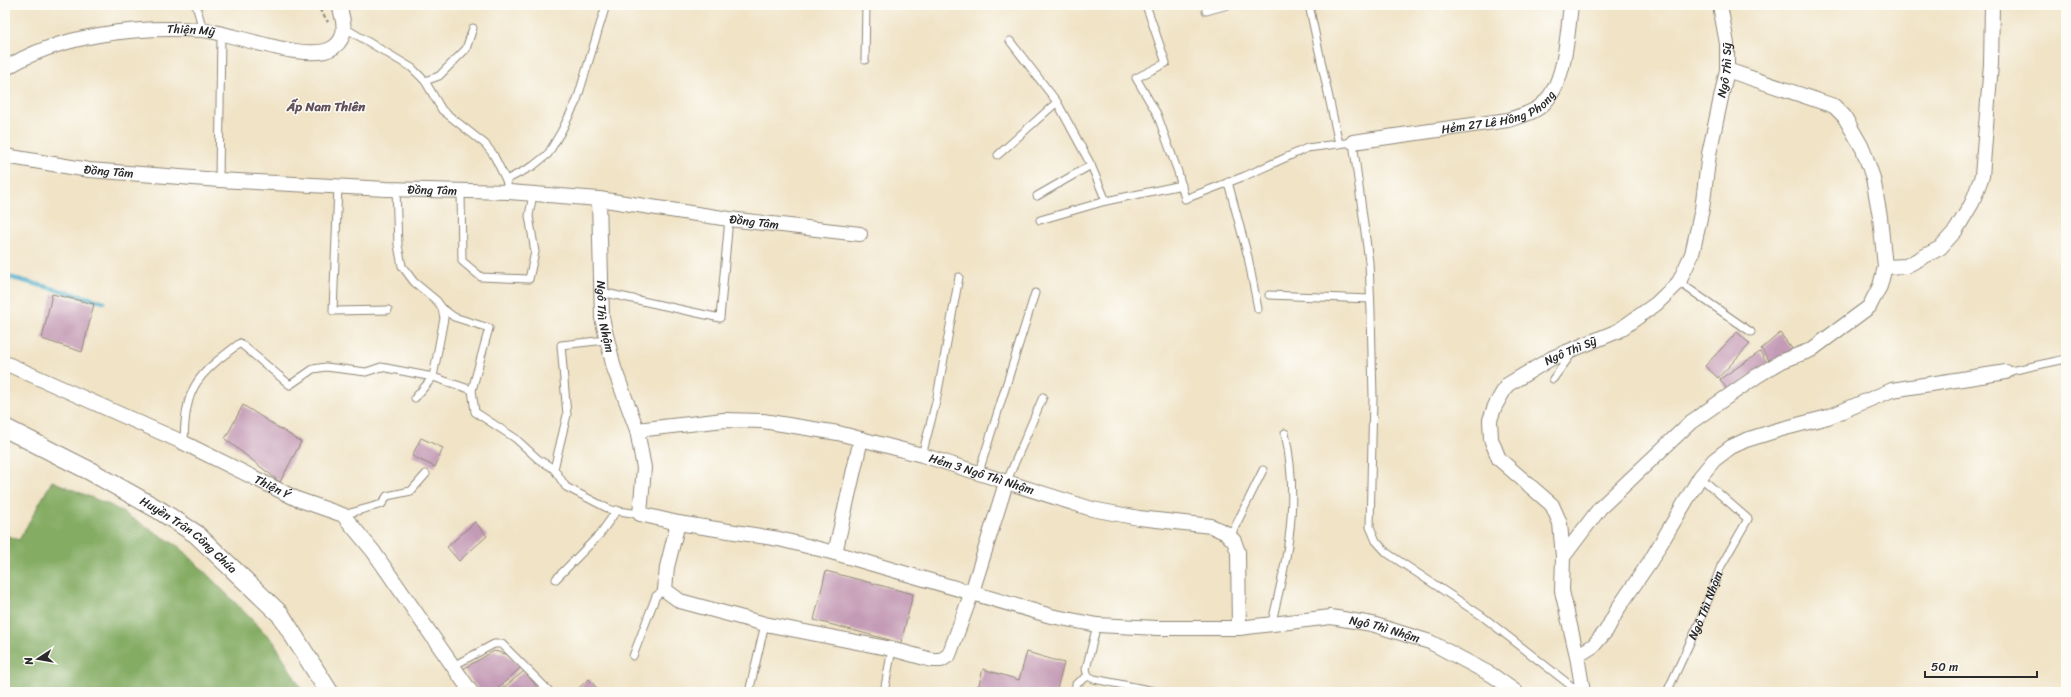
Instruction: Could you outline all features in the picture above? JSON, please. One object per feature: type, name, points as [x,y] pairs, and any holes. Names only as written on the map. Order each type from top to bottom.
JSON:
[{"type":"street","points":[[339,5],[345,28]]},
{"type":"street","name":"Hẻm 27 Lê Hồng Phong","points":[[1346,143],[1508,120],[1530,113],[1542,105],[1556,85],[1564,57],[1571,5]]},
{"type":"street","name":"Ngô Thì Sỹ","points":[[1583,692],[1577,656],[1562,590],[1563,557],[1560,523],[1552,505],[1498,459],[1491,439],[1490,420],[1495,406],[1507,385],[1552,358],[1625,327],[1656,304],[1679,282],[1692,254],[1702,209],[1709,154],[1727,70],[1727,44],[1720,5]]},
{"type":"street","points":[[1886,267],[1906,266],[1940,248],[1956,230],[1972,203],[1982,176],[1991,64],[1992,5]]},
{"type":"street","name":"Thiện Mỹ","points":[[5,69],[41,50],[78,40],[124,32],[203,30],[298,51],[323,51],[334,47],[340,40],[345,28]]},
{"type":"street","points":[[1563,557],[1600,508],[1691,422],[1757,376],[1782,362],[1811,350],[1869,307],[1880,286],[1886,267],[1880,217],[1872,178],[1863,149],[1844,116],[1834,106],[1727,70]]},
{"type":"street","name":"Đồng Tâm","points":[[5,156],[89,170],[219,180],[338,187],[461,191],[507,186],[533,194],[599,199],[729,219],[860,234]]},
{"type":"street","name":"Ngô Thì Nhậm","points":[[599,199],[601,292],[606,340],[614,368],[637,430],[644,468],[640,514],[678,523],[779,539],[835,553],[1051,616],[1097,625],[1157,628],[1239,628],[1272,622],[1331,616],[1372,624],[1430,642],[1492,675],[1516,692]]},
{"type":"street","name":"Thiện Ý","points":[[5,363],[184,443],[297,499],[343,515]]},
{"type":"street","points":[[1577,656],[1593,646],[1606,631],[1700,478],[1714,460],[1731,448],[1746,440],[1828,418],[1892,390],[1938,384],[2006,372]]},
{"type":"street","name":"Hẻm 3 Ngô Thì Nhậm","points":[[637,430],[724,420],[763,421],[861,439],[922,454],[979,472],[1006,483],[1092,509],[1139,518],[1211,526],[1226,533],[1230,537]]},
{"type":"street","name":"Huyền Trân Công Chúa","points":[[5,428],[90,471],[159,510],[196,534],[280,614],[329,692]]},
{"type":"street","points":[[835,553],[861,439]]},
{"type":"street","points":[[678,523],[667,567],[665,590],[680,601],[765,624],[892,649],[932,660],[941,660],[949,655],[972,592],[1006,483]]},
{"type":"street","points":[[343,515],[373,551],[471,692]]},
{"type":"street","points":[[1230,537],[1234,541],[1238,552],[1239,628]]},
{"type":"lane","points":[[196,5],[203,30]]},
{"type":"lane","points":[[345,28],[412,68],[425,81],[442,110],[485,144],[493,154],[507,186],[548,154],[561,132],[577,100],[606,5]]},
{"type":"lane","points":[[865,60],[866,5]]},
{"type":"lane","points":[[1146,5],[1166,63],[1136,78],[1157,114],[1182,185],[1185,199],[1308,148],[1346,143]]},
{"type":"lane","points":[[1206,11],[1228,5]]},
{"type":"lane","points":[[1309,5],[1346,143],[1369,262],[1373,398],[1370,527],[1376,541],[1387,554],[1482,616],[1579,692]]},
{"type":"lane","points":[[425,81],[439,76],[466,49],[473,28]]},
{"type":"lane","points":[[219,180],[221,34]]},
{"type":"lane","points":[[1010,41],[1057,102],[1092,165],[1106,201]]},
{"type":"lane","points":[[998,155],[1057,102]]},
{"type":"lane","points":[[1037,196],[1092,165]]},
{"type":"lane","points":[[1228,182],[1248,257],[1258,309]]},
{"type":"lane","points":[[1040,220],[1106,201],[1182,185]]},
{"type":"lane","points":[[338,187],[333,311],[388,310]]},
{"type":"lane","points":[[396,189],[398,245],[402,266],[414,282],[437,301],[442,308],[454,318],[489,328],[472,390],[475,412],[515,438],[538,459],[554,469],[566,487],[611,510],[640,514]]},
{"type":"lane","points":[[461,191],[462,261],[481,277],[529,279],[535,252],[529,216],[533,194]]},
{"type":"lane","points":[[601,292],[720,318],[729,219]]},
{"type":"lane","points":[[922,454],[936,402],[959,277]]},
{"type":"lane","points":[[1679,282],[1751,332]]},
{"type":"lane","points":[[979,472],[1035,293]]},
{"type":"lane","points":[[1269,295],[1370,299]]},
{"type":"lane","points":[[416,398],[433,377],[444,318],[442,308]]},
{"type":"lane","points":[[554,469],[567,415],[561,345],[606,340]]},
{"type":"lane","points":[[184,443],[184,416],[189,397],[196,381],[210,365],[240,344],[290,385],[313,369],[326,367],[366,372],[381,367],[433,377],[472,390]]},
{"type":"lane","points":[[1553,379],[1577,348]]},
{"type":"lane","points":[[2006,372],[2066,359]]},
{"type":"lane","points":[[1006,483],[1043,397]]},
{"type":"lane","points":[[1272,622],[1291,529],[1292,462],[1286,432]]},
{"type":"lane","points":[[1230,537],[1263,470]]},
{"type":"lane","points":[[343,515],[382,504],[387,496],[411,491],[426,474]]},
{"type":"lane","name":"Ngô Thì Nhậm","points":[[1667,692],[1700,621],[1721,566],[1748,519],[1700,478]]},
{"type":"lane","points":[[556,579],[600,534],[617,510]]},
{"type":"lane","points":[[633,656],[656,596],[665,590]]},
{"type":"lane","points":[[749,692],[765,624]]},
{"type":"lane","points":[[1097,625],[1086,669],[1088,676],[1094,679],[1159,692]]},
{"type":"lane","points":[[453,666],[494,644],[502,644],[550,692]]},
{"type":"lane","points":[[884,692],[892,649]]},
{"type":"lane","points":[[1075,692],[1076,684],[1088,676]]},
{"type":"green space","points":[[52,481],[112,506],[181,548],[274,642],[303,692],[5,692],[5,535],[19,540]]},
{"type":"building","points":[[52,294],[94,304],[82,352],[42,339]]},
{"type":"building","points":[[1737,332],[1750,344],[1718,378],[1705,366]]},
{"type":"building","points":[[1780,333],[1793,350],[1771,363],[1761,349]]},
{"type":"building","points":[[1760,352],[1768,364],[1728,391],[1720,379]]},
{"type":"building","points":[[243,405],[301,442],[280,482],[225,439]]},
{"type":"building","points":[[421,438],[443,448],[435,467],[412,456]]},
{"type":"building","points":[[475,522],[487,536],[459,561],[447,547]]},
{"type":"building","points":[[826,571],[913,594],[901,643],[814,620]]},
{"type":"building","points":[[494,651],[506,654],[521,667],[494,692],[480,692],[463,669]]},
{"type":"building","points":[[1027,652],[1064,663],[1056,692],[977,692],[983,669],[1019,680]]},
{"type":"building","points":[[524,671],[537,687],[531,692],[498,692]]},
{"type":"building","points":[[589,679],[600,692],[574,692]]},
{"type":"waterway","points":[[5,276],[104,302]]},
{"type":"district","name":"Ấp Nam Thiên","points":[[326,106]]}]
